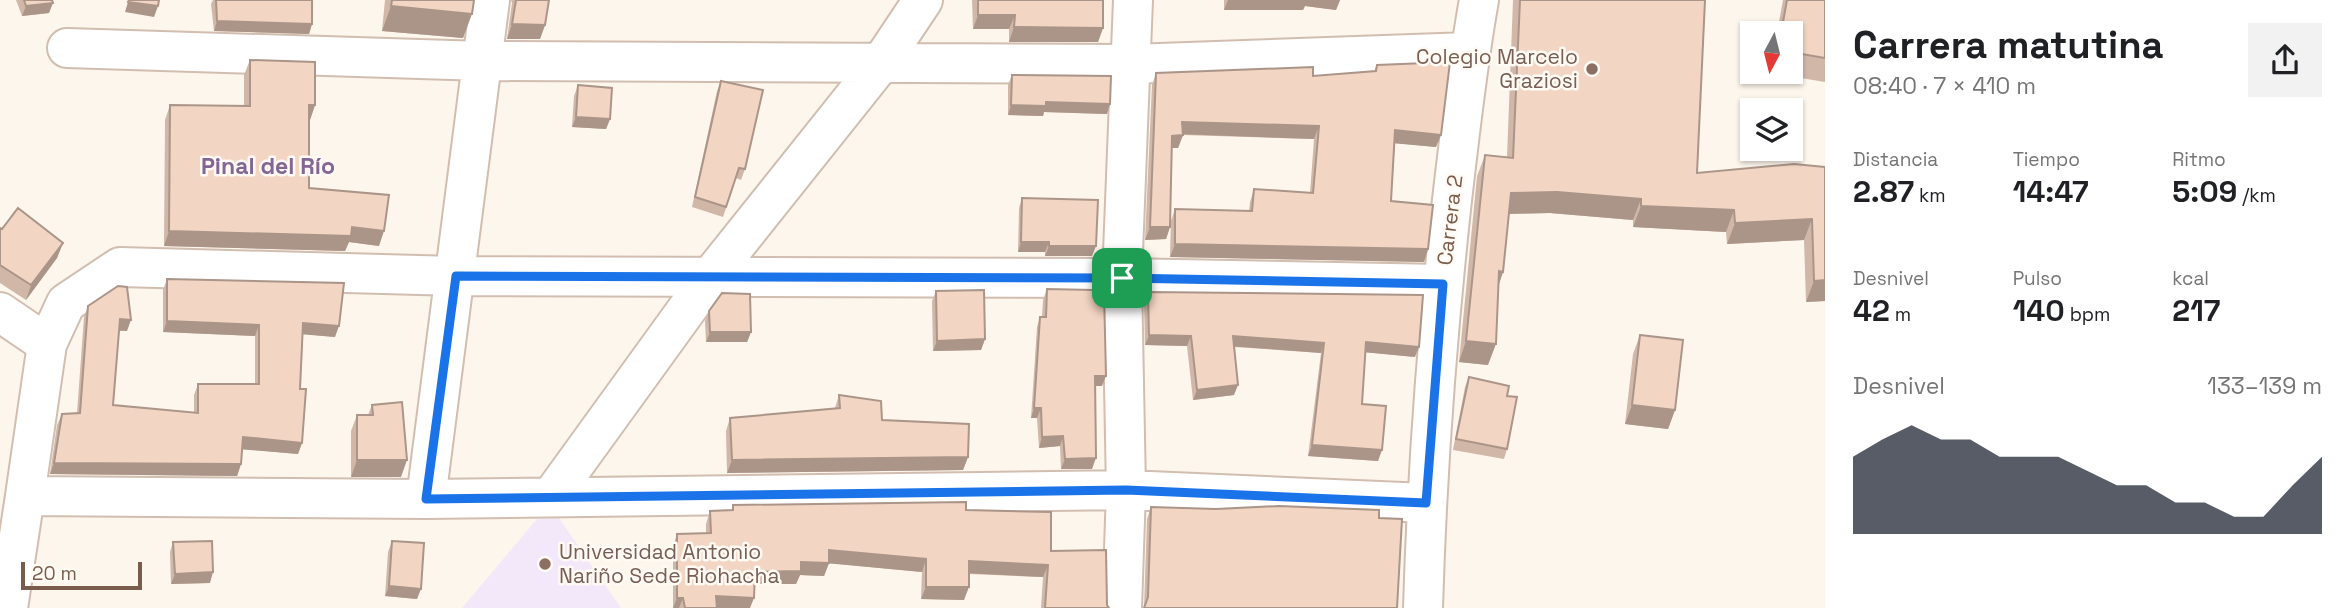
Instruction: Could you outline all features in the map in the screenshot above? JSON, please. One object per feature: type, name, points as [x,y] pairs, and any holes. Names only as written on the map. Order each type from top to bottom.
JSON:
[{"type":"street","points":[[426,499],[490,0]]},
{"type":"street","points":[[551,497],[711,276],[881,63],[923,0]]},
{"type":"street","points":[[1122,608],[1126,490],[1122,278],[1133,0]]},
{"type":"street","name":"Carrera 2","points":[[1423,608],[1426,503],[1443,284],[1469,52],[1479,0]]},
{"type":"street","points":[[67,48],[483,61],[1131,64],[1469,52]]},
{"type":"street","points":[[8,608],[47,344],[66,303],[120,267],[456,276],[1122,278],[1443,284]]},
{"type":"street","points":[[0,312],[47,344]]},
{"type":"street","points":[[25,496],[426,499],[1126,490],[1426,503]]},
{"type":"shaded area","name":"Universidad Antonio Nariño Sede Riohacha","points":[[559,518],[621,608],[462,608],[537,519]]},
{"type":"building","points":[[24,0],[52,0],[53,3],[26,6]]},
{"type":"building","points":[[159,0],[158,6],[128,2]]},
{"type":"building","points":[[216,0],[312,0],[312,24],[217,21]]},
{"type":"building","points":[[392,0],[474,0],[472,14],[391,6]]},
{"type":"building","points":[[516,0],[549,0],[545,25],[512,24]]},
{"type":"building","points":[[978,0],[1103,0],[1103,28],[1014,27],[1015,15],[978,15]]},
{"type":"building","points":[[1520,0],[1705,0],[1697,173],[1794,164],[1825,167],[1825,280],[1814,281],[1812,219],[1735,223],[1734,210],[1641,206],[1641,199],[1557,192],[1511,193],[1503,272],[1499,271],[1496,344],[1466,341],[1485,155],[1513,158]]},
{"type":"building","points":[[1787,0],[1825,0],[1825,58],[1803,54],[1803,21],[1783,21]]},
{"type":"building","points":[[250,60],[315,62],[315,105],[309,105],[309,188],[389,195],[384,231],[352,227],[351,236],[169,231],[170,105],[250,106]]},
{"type":"building","points":[[1450,62],[1441,135],[1395,130],[1391,201],[1433,205],[1428,249],[1175,244],[1175,209],[1252,211],[1254,189],[1313,193],[1319,126],[1182,122],[1183,135],[1172,136],[1170,227],[1150,227],[1156,73],[1313,67],[1313,76],[1376,71],[1377,65]]},
{"type":"building","points":[[1012,75],[1111,76],[1110,104],[1046,102],[1046,106],[1011,105]]},
{"type":"building","points":[[721,81],[763,90],[745,169],[739,168],[726,207],[695,197]]},
{"type":"building","points":[[578,85],[612,88],[610,119],[576,117]]},
{"type":"building","points":[[1022,198],[1098,200],[1096,246],[1049,246],[1049,242],[1021,242]]},
{"type":"building","points":[[18,208],[63,243],[31,285],[0,265],[0,228],[2,229]]},
{"type":"building","points":[[167,279],[344,283],[339,326],[303,323],[300,389],[306,389],[302,443],[243,437],[241,464],[54,463],[62,414],[80,413],[88,306],[118,286],[127,287],[131,320],[120,319],[113,405],[198,413],[198,384],[259,384],[259,325],[167,321]]},
{"type":"building","points":[[1047,289],[1104,292],[1106,376],[1095,376],[1096,458],[1065,459],[1063,436],[1042,437],[1041,408],[1034,408],[1040,317],[1046,317]]},
{"type":"building","points":[[984,290],[985,339],[937,341],[936,291]]},
{"type":"building","points":[[1148,292],[1423,295],[1419,347],[1366,342],[1362,404],[1386,406],[1382,450],[1312,445],[1324,343],[1233,336],[1238,385],[1197,390],[1191,336],[1149,335]]},
{"type":"building","points":[[722,293],[750,294],[751,332],[710,332],[709,311]]},
{"type":"building","points":[[1640,335],[1683,340],[1675,410],[1632,405]]},
{"type":"building","points":[[1469,377],[1509,386],[1507,396],[1517,397],[1507,449],[1456,439]]},
{"type":"building","points":[[839,395],[881,401],[882,420],[969,424],[968,457],[732,460],[730,418],[840,408]]},
{"type":"building","points":[[402,402],[407,460],[357,460],[357,415],[373,415],[372,405]]},
{"type":"building","points":[[966,502],[966,510],[1051,512],[1051,551],[1106,550],[1109,608],[1045,608],[1048,565],[969,561],[969,587],[926,587],[926,559],[829,550],[829,563],[801,562],[801,571],[755,572],[754,598],[716,596],[717,608],[685,608],[683,598],[677,598],[677,534],[711,533],[710,511],[733,510],[733,505]]},
{"type":"building","points":[[1279,506],[1379,510],[1379,518],[1402,519],[1397,608],[1144,608],[1148,597],[1151,507],[1216,509]]},
{"type":"building","points":[[212,541],[213,572],[175,574],[173,542]]},
{"type":"building","points":[[392,541],[424,543],[421,589],[389,586]]},
{"type":"place","name":"Colegio Marcelo Graziosi","points":[[1592,69]]},
{"type":"place","name":"Universidad Antonio Nariño Sede Riohacha","points":[[545,564]]},
{"type":"district","name":"Pinal del Río","points":[[268,166]]},
{"type":"route","points":[[456,276],[1122,278],[1443,284],[1426,503],[1126,490],[426,499],[456,276]]}]
